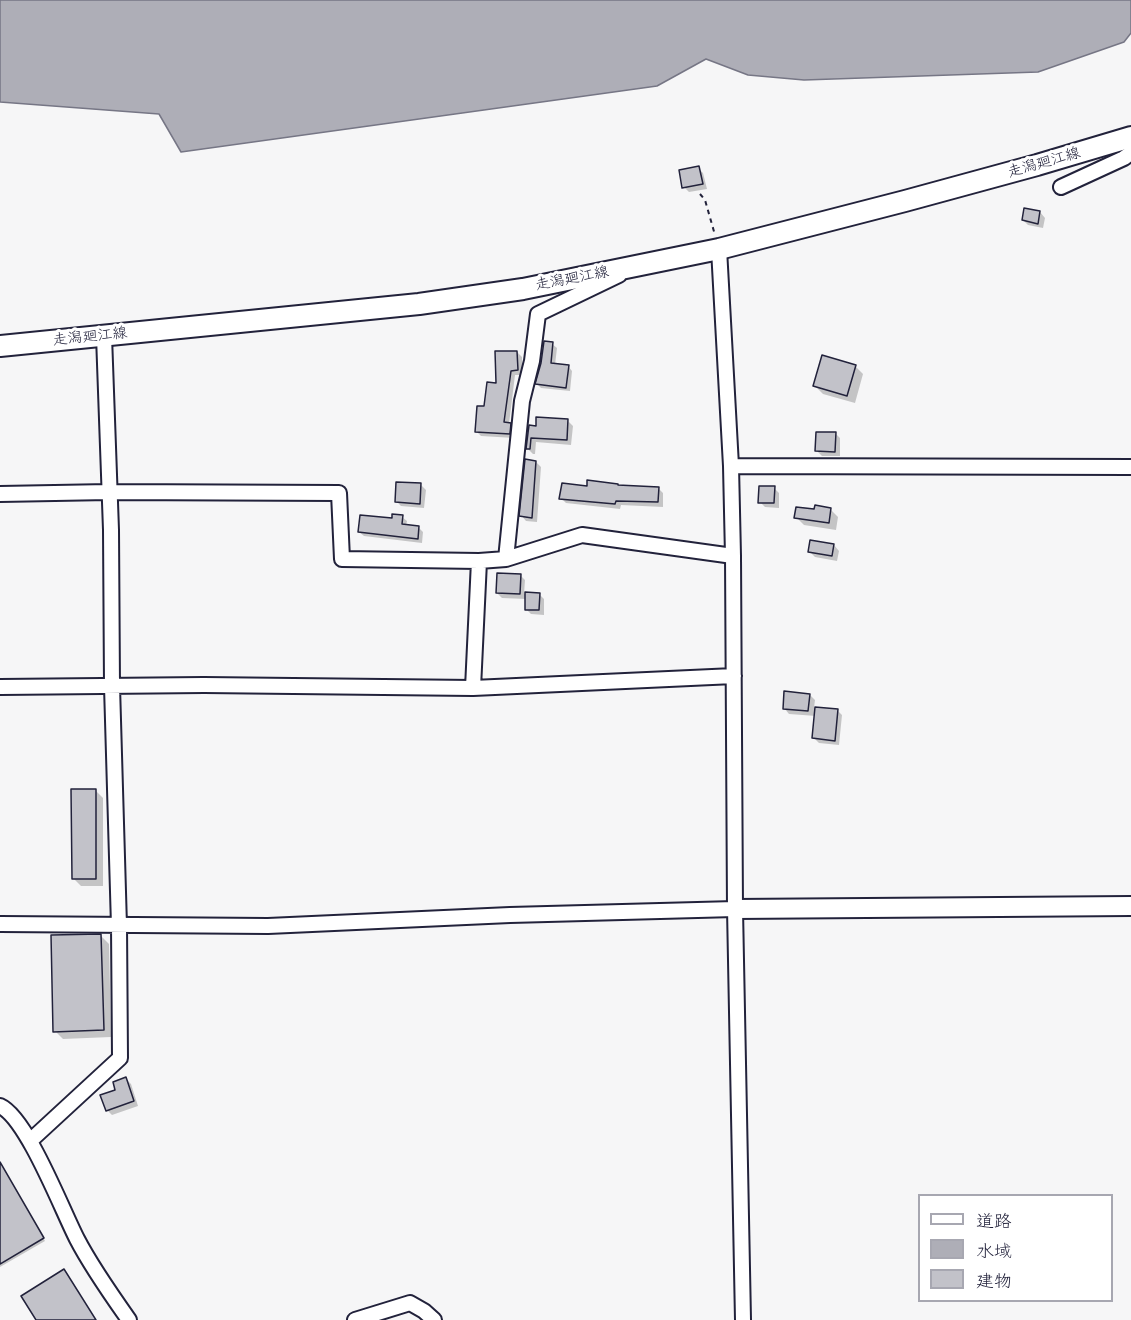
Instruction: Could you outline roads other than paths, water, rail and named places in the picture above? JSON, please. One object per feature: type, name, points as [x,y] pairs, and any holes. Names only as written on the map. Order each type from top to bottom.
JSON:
[{"type":"main road","name":"走潟廻江線","points":[[0,346],[419,304],[637,267],[719,249],[905,201],[1131,137]]},
{"type":"street","points":[[1061,188],[1131,153]]},
{"type":"street","points":[[719,249],[731,466],[735,909],[743,1320]]},
{"type":"street","points":[[506,559],[522,401],[532,361],[538,314],[637,267]]},
{"type":"street","points":[[30,1141],[120,1058],[111,530],[104,336]]},
{"type":"street","points":[[731,466],[1131,467]]},
{"type":"street","points":[[0,494],[339,493],[342,559],[479,561],[506,559],[582,535],[733,556]]},
{"type":"street","points":[[473,687],[479,561]]},
{"type":"street","points":[[0,687],[204,685],[473,687],[734,676]]},
{"type":"street","points":[[0,924],[268,926],[510,915],[735,909],[1131,906]]},
{"type":"street","points":[[0,1106],[6,1109],[30,1141],[78,1241],[129,1320]]},
{"type":"street","points":[[355,1320],[410,1303],[434,1320]]},
{"type":"water","points":[[0,0],[1131,0],[1131,33],[1124,42],[1038,72],[804,80],[748,75],[706,59],[657,86],[181,152],[159,114],[0,102]]}]
